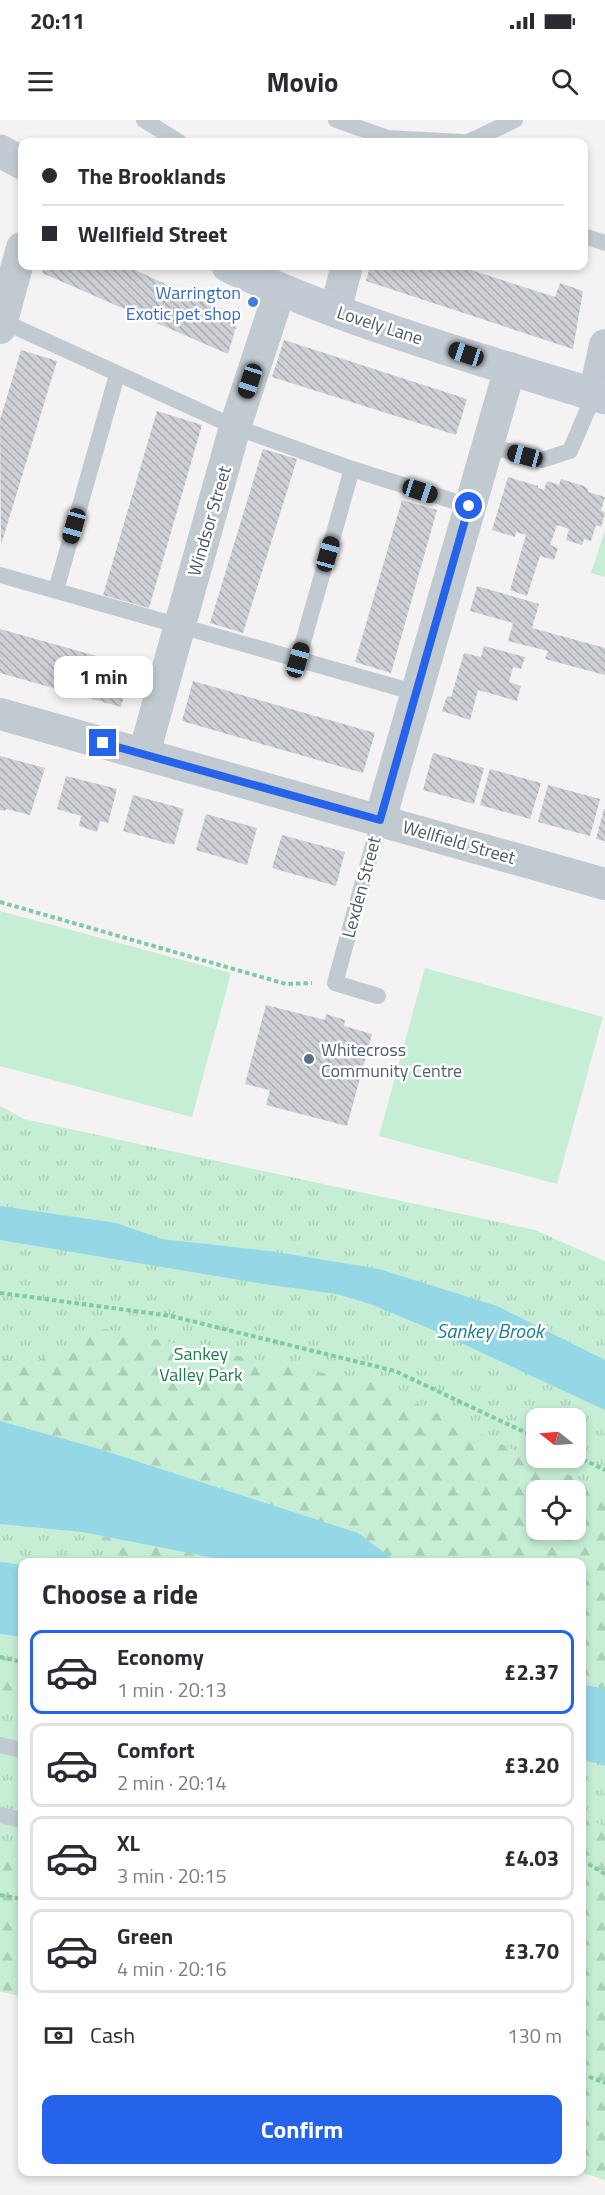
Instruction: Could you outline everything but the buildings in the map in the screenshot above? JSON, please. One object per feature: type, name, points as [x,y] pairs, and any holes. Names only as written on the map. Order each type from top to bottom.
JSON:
[{"type":"street","points":[[1,323],[18,263]]},
{"type":"street","name":"Lovely Lane","points":[[237,270],[335,311],[600,397]]},
{"type":"street","points":[[335,311],[346,270]]},
{"type":"street","name":"Windsor Street","points":[[144,754],[235,427],[280,290]]},
{"type":"street","points":[[600,397],[605,345]]},
{"type":"street","name":"Lexden Street","points":[[380,820],[510,368]]},
{"type":"street","name":"Wellfield Street","points":[[0,714],[605,884]]},
{"type":"lane","points":[[144,120],[172,138]]},
{"type":"lane","points":[[336,120],[388,138]]},
{"type":"lane","points":[[477,138],[515,120]]},
{"type":"lane","points":[[588,237],[605,243]]},
{"type":"lane","points":[[1,323],[235,427],[352,469],[469,506]]},
{"type":"lane","points":[[56,590],[117,375]]},
{"type":"lane","points":[[486,445],[542,460],[570,451],[600,397]]},
{"type":"lane","points":[[298,660],[352,469]]},
{"type":"lane","points":[[0,575],[180,624],[417,693]]},
{"type":"lane","name":"Lexden Street","points":[[335,983],[380,820]]},
{"type":"lane","points":[[335,983],[378,996]]},
{"type":"lane","points":[[0,1745],[18,1749]]},
{"type":"lane","points":[[0,1815],[18,1819]]},
{"type":"path","points":[[0,902],[286,984],[335,983]]},
{"type":"path","points":[[0,1293],[171,1316],[395,1371],[526,1433]]},
{"type":"path","points":[[586,1461],[605,1470]]},
{"type":"path","points":[[0,1657],[18,1661]]},
{"type":"path","points":[[586,1862],[605,1874]]},
{"type":"path","points":[[0,1895],[18,1898]]},
{"type":"path","points":[[586,2076],[605,2083]]},
{"type":"green space","points":[[605,530],[605,577],[591,573]]},
{"type":"green space","points":[[0,911],[231,973],[192,1117],[0,1066]]},
{"type":"green space","points":[[425,968],[603,1017],[557,1184],[379,1136]]},
{"type":"green space","name":"Sankey Valley Park","points":[[0,1106],[24,1119],[535,1230],[605,1261],[605,2180],[586,2174],[586,1558],[18,1558],[18,1996],[0,1991]]},
{"type":"green space","points":[[105,1329],[373,1383],[526,1456],[526,1468],[552,1468],[581,1480],[526,1480],[526,1540],[586,1540],[586,1482],[605,1490],[605,1689],[586,1685],[586,1558],[391,1558],[358,1533],[96,1448],[0,1421],[0,1358],[31,1364]]},
{"type":"green space","points":[[82,1532],[215,1558],[111,1558]]},
{"type":"green space","points":[[0,1657],[18,1661],[18,1703],[0,1700]]},
{"type":"green space","points":[[586,1817],[605,1827],[605,2180],[586,2174]]},
{"type":"green space","points":[[0,1855],[18,1860],[18,1996],[0,1991]]},
{"type":"water","name":"Sankey Brook","points":[[0,1206],[116,1223],[162,1239],[270,1251],[379,1269],[497,1306],[605,1360],[605,1410],[433,1330],[370,1304],[337,1294],[0,1240]]},
{"type":"water","points":[[0,1421],[96,1448],[358,1533],[391,1558],[215,1558],[82,1532],[0,1524]]},
{"type":"water","points":[[0,1562],[18,1564],[18,1636],[0,1634]]},
{"type":"water","points":[[586,1685],[605,1689],[605,1765],[586,1761]]},
{"type":"place","name":"Warrington Exotic pet shop","points":[[253,302]]},
{"type":"place","name":"Whitecross Community Centre","points":[[309,1059]]},
{"type":"route","points":[[103,743],[380,820],[469,506]]}]
